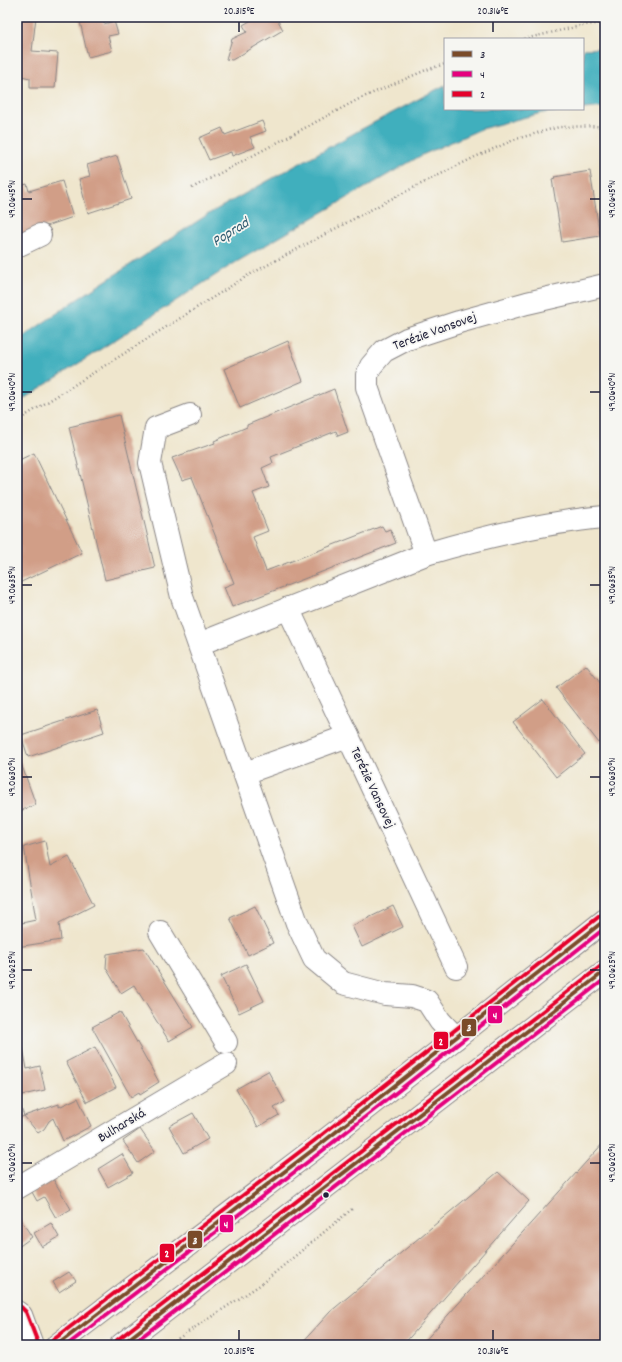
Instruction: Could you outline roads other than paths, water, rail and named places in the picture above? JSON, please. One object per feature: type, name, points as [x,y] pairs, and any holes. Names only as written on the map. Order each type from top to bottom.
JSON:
[{"type":"street","points":[[17,246],[40,235]]},
{"type":"street","name":"Terézie Vansovej","points":[[426,554],[367,387],[367,375],[371,366],[384,351],[407,339],[459,322],[527,303],[605,285]]},
{"type":"street","points":[[190,415],[156,428],[150,463],[182,596],[297,923],[314,959],[343,983],[385,994],[412,996],[427,1001],[440,1021],[456,1038]]},
{"type":"street","points":[[199,644],[426,554],[477,539],[532,527],[605,516]]},
{"type":"street","name":"Terézie Vansovej","points":[[288,608],[456,967]]},
{"type":"street","points":[[245,774],[348,736]]},
{"type":"street","points":[[57,1345],[456,1038],[605,920]]},
{"type":"street","points":[[160,932],[226,1042]]},
{"type":"street","points":[[121,1345],[605,970]]},
{"type":"street","name":"Bulharská","points":[[17,1188],[226,1064]]},
{"type":"street","points":[[17,1312],[21,1315],[32,1345]]},
{"type":"water","points":[[605,48],[605,107],[584,109],[584,49]]},
{"type":"water","name":"Poprad","points":[[444,86],[444,110],[573,110],[541,113],[481,129],[422,155],[233,264],[17,403],[17,341],[73,302],[210,213],[358,131]]}]
